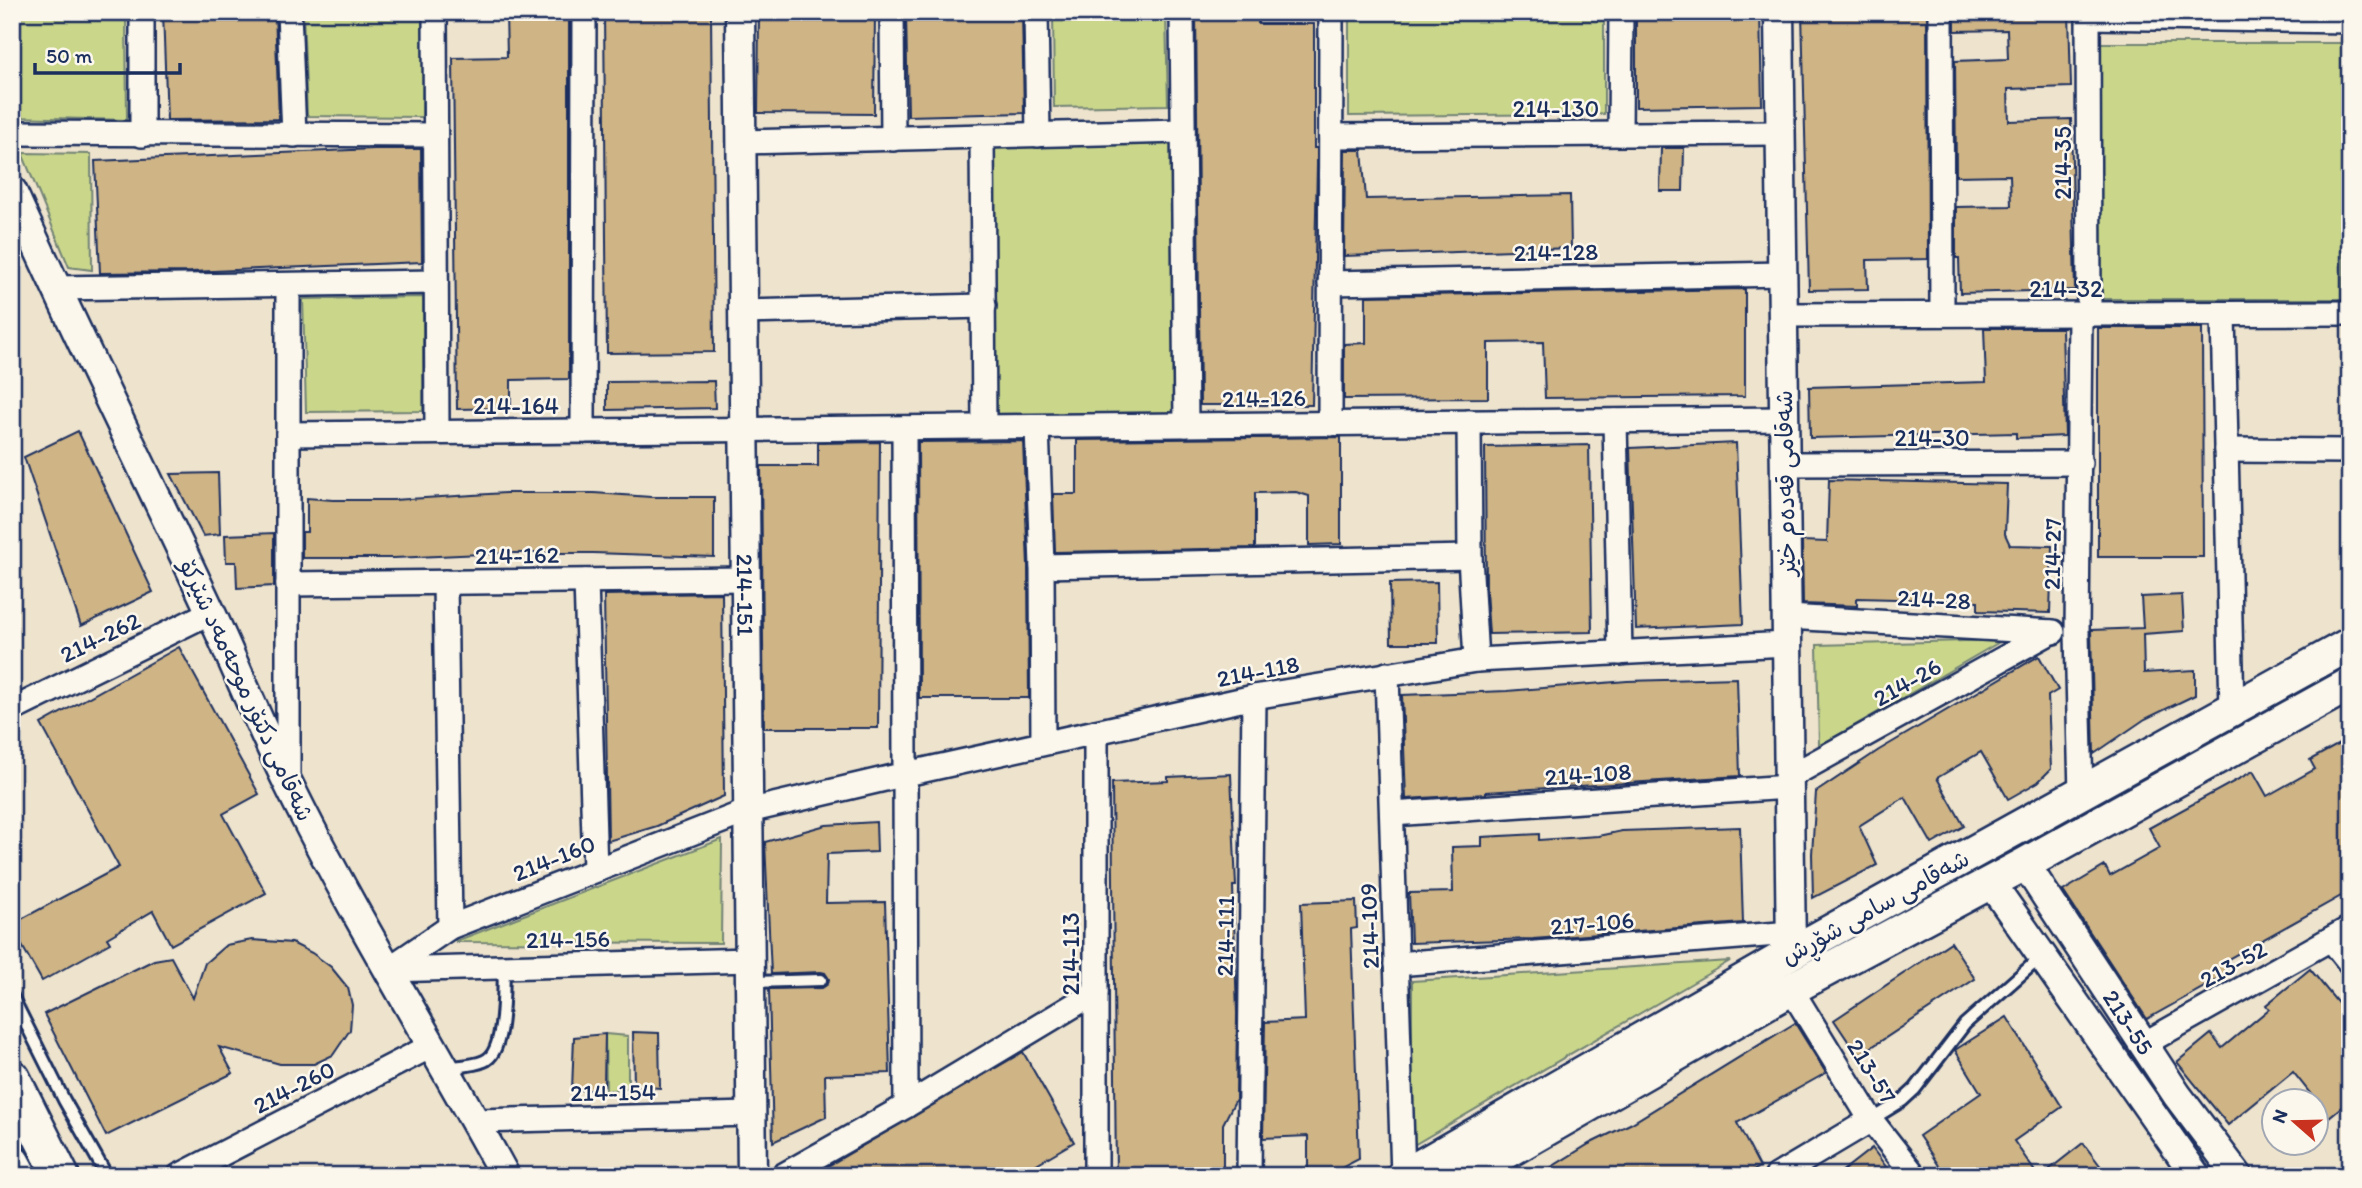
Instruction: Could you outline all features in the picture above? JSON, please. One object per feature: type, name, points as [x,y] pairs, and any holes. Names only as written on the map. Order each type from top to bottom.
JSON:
[{"type":"main road","name":"شەقامی سامی شۆڕش","points":[[1403,1176],[1791,943],[2081,794],[2350,644]]},
{"type":"main road","name":"شەقامی سامی شۆڕش","points":[[1465,1176],[1791,989],[1991,883],[2350,684]]},
{"type":"main road","points":[[12,1078],[61,1176]]},
{"type":"main road","points":[[12,1163],[19,1176]]},
{"type":"street","points":[[142,12],[142,135]]},
{"type":"street","points":[[289,12],[294,135]]},
{"type":"street","points":[[435,12],[438,432]]},
{"type":"street","points":[[583,431],[584,12]]},
{"type":"street","name":"214-151","points":[[740,12],[752,1176]]},
{"type":"street","points":[[892,12],[893,139]]},
{"type":"street","points":[[1035,12],[1038,135]]},
{"type":"street","points":[[1182,12],[1186,425]]},
{"type":"street","points":[[1330,424],[1331,12]]},
{"type":"street","points":[[1620,134],[1621,12]]},
{"type":"street","name":"شەقامی قەدەم خێر","points":[[1779,12],[1791,943]]},
{"type":"street","points":[[1941,12],[1942,314]]},
{"type":"street","points":[[2088,15],[2350,21]]},
{"type":"street","name":"214-35","points":[[2084,314],[2088,15]]},
{"type":"street","points":[[741,142],[1183,131]]},
{"type":"street","name":"214-130","points":[[1331,136],[1781,133]]},
{"type":"street","points":[[12,134],[435,135]]},
{"type":"street","points":[[982,136],[984,427]]},
{"type":"street","name":"شەقامی دکتۆر موحەمەد شێرکۆ","points":[[14,200],[211,612],[288,783],[387,970],[439,1056],[505,1176]]},
{"type":"street","name":"214-128","points":[[1331,283],[1783,274]]},
{"type":"street","points":[[56,288],[436,282]]},
{"type":"street","points":[[288,285],[288,783]]},
{"type":"street","points":[[743,312],[984,306]]},
{"type":"street","name":"214-32","points":[[1783,315],[2350,313]]},
{"type":"street","name":"214-27","points":[[2081,794],[2077,632],[2084,314]]},
{"type":"street","points":[[2223,314],[2232,710]]},
{"type":"street","name":"214-126","points":[[744,429],[1784,419]]},
{"type":"street","points":[[1615,421],[1620,653]]},
{"type":"street","points":[[1469,422],[1470,557],[1476,660]]},
{"type":"street","points":[[1037,426],[1042,566],[1043,743]]},
{"type":"street","points":[[904,428],[906,1106]]},
{"type":"street","name":"214-164","points":[[288,434],[744,429]]},
{"type":"street","points":[[2226,450],[2350,452]]},
{"type":"street","name":"214-30","points":[[1785,464],[2080,463]]},
{"type":"street","points":[[1042,566],[1470,557]]},
{"type":"street","name":"214-162","points":[[288,584],[746,579]]},
{"type":"street","points":[[586,580],[595,870]]},
{"type":"street","points":[[444,582],[450,928]]},
{"type":"street","name":"214-262","points":[[12,710],[211,612]]},
{"type":"street","name":"214-118","points":[[748,811],[1254,697],[1476,660],[1620,653],[1787,631]]},
{"type":"street","name":"214-28","points":[[1787,631],[2077,632]]},
{"type":"street","name":"214-26","points":[[1789,782],[2051,632]]},
{"type":"street","name":"214-109","points":[[1387,674],[1403,1176]]},
{"type":"street","name":"214-111","points":[[1249,1176],[1254,697]]},
{"type":"street","name":"214-113","points":[[1096,732],[1096,1170]]},
{"type":"street","name":"214-108","points":[[1392,814],[1789,782]]},
{"type":"street","name":"214-160","points":[[387,970],[450,928],[748,811]]},
{"type":"street","name":"213-55","points":[[2025,864],[2177,1095],[2238,1176]]},
{"type":"street","name":"213-55","points":[[1991,883],[2196,1176]]},
{"type":"street","points":[[2340,934],[2350,963]]},
{"type":"street","name":"213-52","points":[[2143,1045],[2340,934]]},
{"type":"street","name":"217-106","points":[[1396,964],[1791,943]]},
{"type":"street","name":"214-156","points":[[387,970],[504,967],[750,971]]},
{"type":"street","name":"213-57","points":[[1791,989],[1871,1120],[1915,1176]]},
{"type":"street","points":[[782,1176],[906,1106],[1096,992]]},
{"type":"street","name":"214-260","points":[[179,1176],[439,1056]]},
{"type":"street","name":"214-154","points":[[475,1121],[751,1114]]},
{"type":"street","points":[[1777,1176],[1871,1120]]},
{"type":"street","points":[[1075,1176],[1096,1170]]},
{"type":"lane","points":[[1871,1120],[1902,1101],[1965,1024],[2041,957]]},
{"type":"lane","points":[[439,1056],[486,1061],[495,1053],[499,1041],[504,967]]},
{"type":"lane","points":[[750,971],[821,980]]},
{"type":"lane","points":[[12,996],[64,1100],[107,1176]]},
{"type":"green space","points":[[12,12],[126,12],[127,120],[12,117]]},
{"type":"green space","points":[[303,12],[424,12],[422,117],[307,116]]},
{"type":"green space","points":[[1053,12],[1166,12],[1168,105],[1054,107]]},
{"type":"green space","points":[[1349,12],[1604,12],[1604,114],[1349,116]]},
{"type":"green space","points":[[2100,43],[2343,43],[2343,299],[2101,299]]},
{"type":"green space","points":[[1183,131],[1186,425],[984,427],[982,137]]},
{"type":"green space","points":[[22,153],[91,154],[92,270],[69,267]]},
{"type":"green space","points":[[423,297],[423,411],[306,412],[303,299]]},
{"type":"green space","points":[[2003,640],[1819,746],[1817,645]]},
{"type":"green space","points":[[722,839],[721,943],[456,942],[456,941]]},
{"type":"green space","points":[[1730,961],[1412,1146],[1412,981]]},
{"type":"green space","points":[[605,1034],[628,1036],[628,1088],[606,1091]]},
{"type":"building","points":[[163,12],[275,12],[279,119],[167,120]]},
{"type":"building","points":[[506,12],[569,12],[569,379],[511,380],[511,408],[457,409],[453,58],[507,57]]},
{"type":"building","points":[[604,12],[711,12],[714,352],[607,353]]},
{"type":"building","points":[[759,12],[875,12],[874,114],[758,113]]},
{"type":"building","points":[[906,12],[1022,12],[1024,113],[908,116]]},
{"type":"building","points":[[1196,12],[1259,12],[1258,24],[1314,24],[1314,148],[1317,148],[1317,165],[1312,405],[1200,405]]},
{"type":"building","points":[[1636,12],[1760,12],[1762,105],[1636,107]]},
{"type":"building","points":[[1802,12],[1927,12],[1928,259],[1867,260],[1868,289],[1809,290]]},
{"type":"building","points":[[1955,12],[2069,12],[2071,87],[2008,89],[2009,121],[2071,119],[2075,290],[1960,293],[1959,258],[1956,258],[1956,207],[2011,206],[2010,175],[1956,176],[1955,61],[2008,59],[2007,30],[1955,31]]},
{"type":"building","points":[[1661,148],[1684,148],[1683,191],[1660,191]]},
{"type":"building","points":[[421,149],[422,262],[191,272],[100,273],[95,161]]},
{"type":"building","points":[[1345,150],[1362,150],[1366,199],[1570,195],[1571,248],[1344,256]]},
{"type":"building","points":[[1745,289],[1745,396],[1545,398],[1543,342],[1488,343],[1488,398],[1344,399],[1344,344],[1366,343],[1366,296]]},
{"type":"building","points":[[1984,328],[2062,328],[2065,436],[2016,438],[2016,433],[1810,438],[1809,387],[1986,382]]},
{"type":"building","points":[[2098,328],[2202,328],[2203,557],[2098,557]]},
{"type":"building","points":[[714,381],[715,408],[607,410],[607,382]]},
{"type":"building","points":[[78,431],[153,592],[81,626],[24,457]]},
{"type":"building","points":[[1341,437],[1341,544],[1309,545],[1309,496],[1296,492],[1255,493],[1255,548],[1055,552],[1053,494],[1077,494],[1077,440]]},
{"type":"building","points":[[1023,441],[1029,698],[919,698],[918,442]]},
{"type":"building","points":[[880,442],[878,728],[764,728],[761,466],[818,466],[818,443]]},
{"type":"building","points":[[1736,443],[1743,624],[1636,629],[1630,448]]},
{"type":"building","points":[[1589,445],[1592,632],[1489,634],[1485,447]]},
{"type":"building","points":[[218,473],[220,534],[203,536],[171,474]]},
{"type":"building","points":[[1829,480],[2007,484],[2005,534],[2010,545],[2052,546],[2050,613],[1978,611],[1978,601],[1857,598],[1857,606],[1803,604],[1802,541],[1827,542]]},
{"type":"building","points":[[505,493],[714,497],[714,557],[504,553],[394,558],[302,558],[302,532],[307,532],[307,498],[393,500]]},
{"type":"building","points":[[274,533],[274,586],[237,588],[236,562],[226,562],[225,535]]},
{"type":"building","points":[[1437,582],[1438,643],[1391,643],[1390,583]]},
{"type":"building","points":[[722,593],[724,796],[657,826],[608,841],[604,595]]},
{"type":"building","points":[[2182,595],[2184,631],[2143,634],[2144,673],[2195,670],[2195,695],[2145,719],[2094,754],[2091,630],[2143,628],[2141,597]]},
{"type":"building","points":[[179,647],[259,794],[223,814],[266,893],[171,945],[153,911],[107,938],[110,943],[42,981],[12,924],[119,867],[41,724]]},
{"type":"building","points":[[2039,656],[2058,690],[2048,696],[2051,769],[2038,782],[2008,799],[1981,752],[1937,778],[1964,826],[1932,844],[1905,797],[1859,826],[1877,865],[1813,898],[1812,854],[1816,792],[1879,750]]},
{"type":"building","points":[[1737,678],[1740,776],[1406,799],[1402,695],[1507,691],[1627,681]]},
{"type":"building","points":[[2350,738],[2350,891],[2223,962],[2229,973],[2147,1019],[2063,891],[2105,866],[2110,876],[2160,848],[2149,828],[2253,771],[2267,796],[2315,769],[2310,760]]},
{"type":"building","points":[[1231,774],[1236,886],[1233,886],[1237,1014],[1236,1099],[1223,1124],[1223,1176],[1116,1176],[1112,783],[1168,781],[1168,777]]},
{"type":"building","points":[[876,822],[877,852],[827,854],[826,903],[885,902],[890,1073],[825,1075],[826,1117],[773,1142],[769,989],[822,988],[828,984],[829,979],[821,972],[771,974],[765,842],[826,825]]},
{"type":"building","points":[[1740,827],[1743,923],[1533,939],[1411,943],[1409,893],[1453,892],[1452,847],[1482,846],[1482,837],[1539,834],[1539,840],[1598,836],[1622,831]]},
{"type":"building","points":[[1356,901],[1357,928],[1351,929],[1359,1159],[1326,1176],[1308,1176],[1308,1136],[1263,1138],[1265,1022],[1305,1020],[1301,903]]},
{"type":"building","points":[[252,940],[292,943],[312,953],[331,967],[348,988],[352,1005],[350,1030],[333,1055],[314,1064],[280,1064],[219,1047],[233,1073],[106,1136],[44,1014],[154,960],[171,957],[193,998],[205,963],[226,945]]},
{"type":"building","points":[[1951,942],[1975,979],[1858,1056],[1834,1020]]},
{"type":"building","points":[[2310,969],[2350,1018],[2350,1100],[2330,1116],[2330,1086],[2304,1086],[2293,1072],[2276,1086],[2260,1086],[2260,1099],[2228,1125],[2177,1062],[2211,1034],[2222,1048],[2269,1009],[2266,1005]]},
{"type":"building","points":[[2007,1017],[2062,1107],[2014,1141],[2038,1176],[1946,1176],[1919,1136],[1981,1093],[1955,1050]]},
{"type":"building","points":[[1795,1023],[1826,1073],[1737,1123],[1760,1167],[1743,1176],[1537,1176],[1589,1144],[1632,1123]]},
{"type":"building","points":[[633,1032],[659,1033],[660,1088],[634,1086]]},
{"type":"building","points":[[605,1034],[604,1085],[599,1090],[572,1090],[574,1037]]},
{"type":"building","points":[[1023,1052],[1074,1142],[1016,1176],[811,1176]]},
{"type":"building","points":[[2083,1143],[2108,1176],[2041,1176]]},
{"type":"building","points":[[1872,1148],[1893,1176],[1836,1176]]}]
